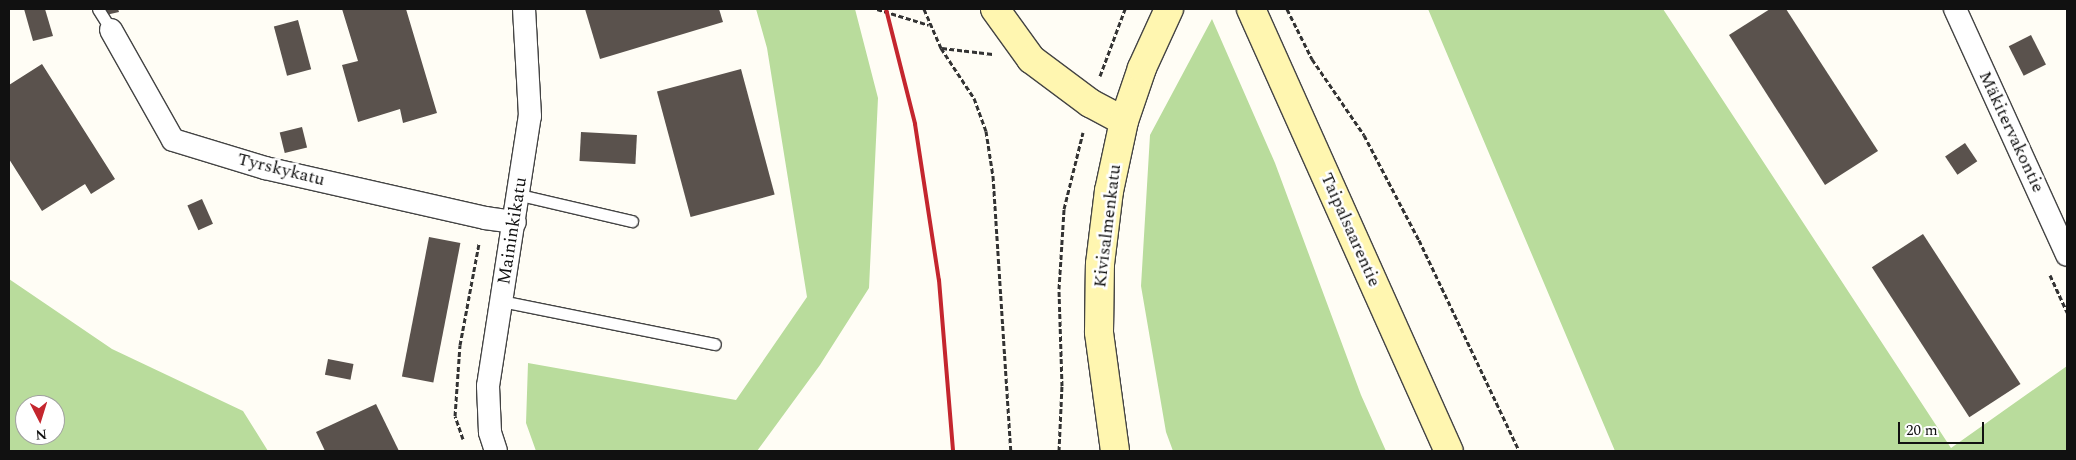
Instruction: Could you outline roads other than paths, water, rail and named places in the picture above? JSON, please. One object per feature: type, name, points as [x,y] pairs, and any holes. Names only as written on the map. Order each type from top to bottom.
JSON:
[{"type":"main road","points":[[995,9],[1031,58],[1090,103],[1124,121]]},
{"type":"main road","name":"Kivisalmenkatu","points":[[1115,451],[1098,332],[1100,273],[1109,192],[1124,121],[1142,68],[1168,9]]},
{"type":"main road","name":"Taipalsaarentie","points":[[1253,13],[1449,451]]},
{"type":"street","name":"Maininkikatu","points":[[496,451],[490,432],[488,386],[520,196],[530,116],[524,9]]},
{"type":"street","name":"Mäkitervakontie","points":[[1955,9],[2067,255]]},
{"type":"street","name":"Tyrskykatu","points":[[111,30],[173,140],[265,168],[485,218],[515,222]]},
{"type":"lane","points":[[98,9],[111,30]]},
{"type":"lane","points":[[520,196],[632,221]]},
{"type":"lane","points":[[501,302],[715,344]]},
{"type":"railway","points":[[886,9],[915,124],[939,280],[953,451]]}]
